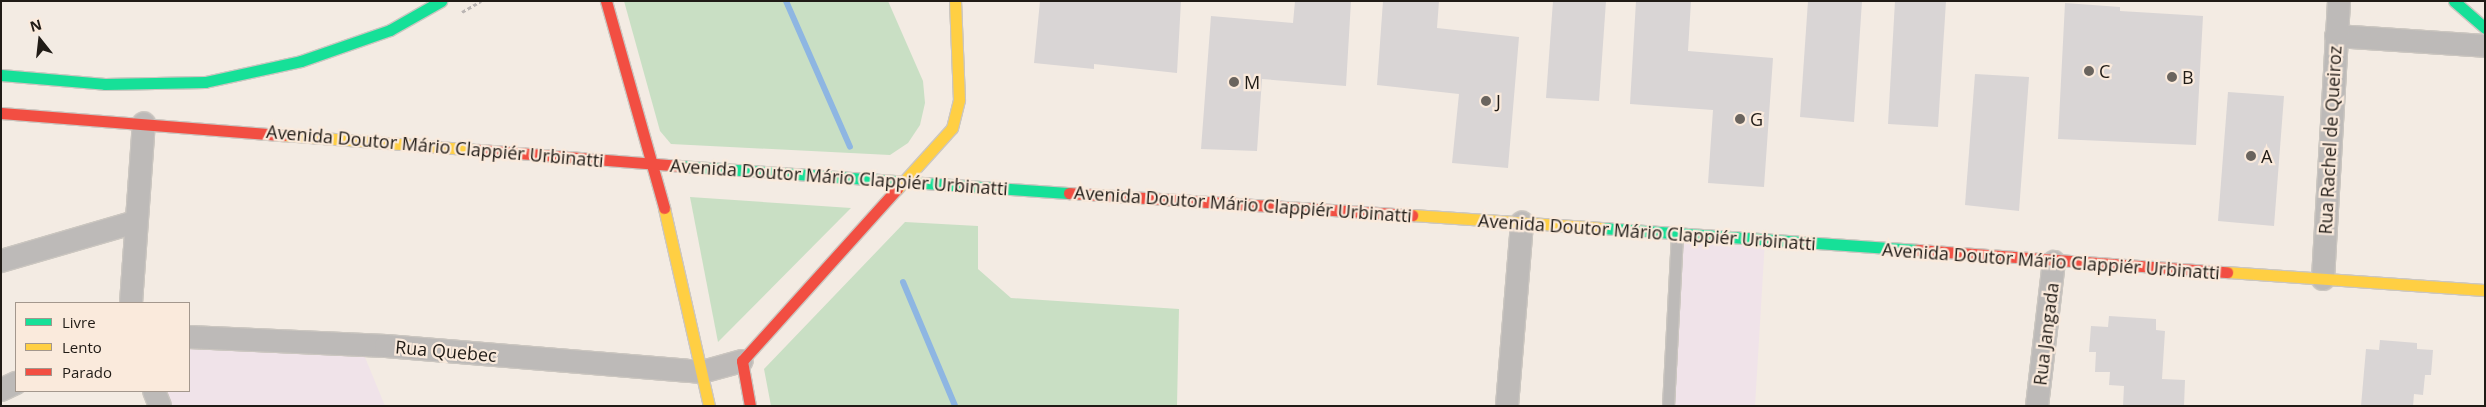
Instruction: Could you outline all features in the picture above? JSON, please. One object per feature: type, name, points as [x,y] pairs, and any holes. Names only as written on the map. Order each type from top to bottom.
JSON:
[{"type":"main road","points":[[1,75],[105,84],[205,82],[301,61],[390,30],[441,1]]},
{"type":"main road","points":[[606,1],[654,164],[709,406]]},
{"type":"main road","points":[[750,406],[742,361],[901,181],[952,128],[959,100],[954,1]]},
{"type":"main road","points":[[2454,1],[2485,28]]},
{"type":"main road","name":"Avenida Doutor Mário Clappiér Urbinatti","points":[[1,113],[654,164],[1677,233],[2054,262],[2485,290]]},
{"type":"street","name":"Rua Rachel de Queiroz","points":[[2324,279],[2339,1]]},
{"type":"street","points":[[2336,36],[2485,46]]},
{"type":"street","points":[[131,302],[135,222],[144,123]]},
{"type":"street","points":[[1,261],[135,222]]},
{"type":"street","points":[[1507,406],[1522,223]]},
{"type":"street","name":"Rua Jangada","points":[[2037,406],[2054,262]]},
{"type":"street","name":"Rua Quebec","points":[[190,338],[386,346],[702,372]]},
{"type":"street","points":[[702,372],[742,361]]},
{"type":"street","points":[[1,390],[15,383]]},
{"type":"street","points":[[154,392],[160,406]]},
{"type":"lane","points":[[1668,406],[1677,233]]},
{"type":"shaded area","points":[[1680,234],[1765,240],[1755,406],[1672,406]]},
{"type":"shaded area","points":[[190,337],[360,345],[385,406],[160,406],[154,392],[190,392]]},
{"type":"green space","points":[[624,1],[888,1],[923,81],[925,103],[920,125],[908,143],[890,155],[671,144],[660,131]]},
{"type":"green space","points":[[690,197],[851,208],[718,342]]},
{"type":"green space","points":[[905,222],[978,226],[978,269],[1011,298],[1179,309],[1177,406],[771,406],[764,369]]},
{"type":"building","points":[[1040,1],[1181,1],[1177,73],[1094,64],[1094,69],[1034,63]]},
{"type":"building","points":[[1295,1],[1351,1],[1346,86],[1262,79],[1257,151],[1201,149],[1211,16],[1293,23]]},
{"type":"building","points":[[1383,1],[1439,1],[1437,28],[1519,37],[1508,168],[1452,163],[1459,94],[1377,85]]},
{"type":"building","points":[[1553,1],[1606,1],[1599,101],[1546,98]]},
{"type":"building","points":[[1636,1],[1691,1],[1688,51],[1773,58],[1764,187],[1708,183],[1713,110],[1630,104]]},
{"type":"building","points":[[1808,1],[1862,1],[1854,122],[1800,117]]},
{"type":"building","points":[[1895,1],[1946,1],[1938,127],[1888,124]]},
{"type":"building","points":[[2065,3],[2120,7],[2120,11],[2203,16],[2196,145],[2058,139]]},
{"type":"building","points":[[1975,74],[2029,77],[2019,211],[1965,205]]},
{"type":"building","name":"A","points":[[2228,92],[2284,96],[2274,226],[2218,221]]},
{"type":"building","points":[[2109,316],[2156,319],[2156,330],[2165,331],[2162,379],[2185,380],[2184,406],[2123,406],[2124,386],[2109,385],[2110,372],[2095,372],[2096,352],[2089,352],[2091,326],[2108,327]]},
{"type":"building","points":[[2380,340],[2417,343],[2417,349],[2433,350],[2431,375],[2425,375],[2423,395],[2414,394],[2413,406],[2361,406],[2366,349],[2379,350]]},
{"type":"waterway","points":[[786,1],[850,147]]},
{"type":"waterway","points":[[903,282],[955,406]]},
{"type":"traffic: fast","points":[[1,75],[105,84],[205,82],[301,61],[390,30],[441,1]]},
{"type":"traffic: fast","points":[[2454,1],[2485,28]]},
{"type":"traffic: fast","points":[[681,166],[1069,193]]},
{"type":"traffic: fast","points":[[1602,228],[1917,250]]},
{"type":"traffic: slow","points":[[897,189],[952,128],[959,100],[955,1]]},
{"type":"traffic: slow","points":[[283,135],[479,150]]},
{"type":"traffic: slow","points":[[664,208],[709,406]]},
{"type":"traffic: slow","points":[[1412,215],[1602,228]]},
{"type":"traffic: slow","points":[[2227,272],[2485,290]]},
{"type":"traffic: jam","points":[[606,1],[664,208]]},
{"type":"traffic: jam","points":[[1,113],[283,135]]},
{"type":"traffic: jam","points":[[479,150],[681,166]]},
{"type":"traffic: jam","points":[[750,406],[742,361],[897,189]]},
{"type":"traffic: jam","points":[[1069,193],[1412,215]]},
{"type":"traffic: jam","points":[[1917,250],[2227,272]]},
{"type":"place","name":"C","points":[[2089,71]]},
{"type":"place","name":"B","points":[[2172,77]]},
{"type":"place","name":"M","points":[[1234,82]]},
{"type":"place","name":"J","points":[[1486,101]]},
{"type":"place","name":"G","points":[[1740,119]]},
{"type":"place","name":"A","points":[[2251,156]]}]
